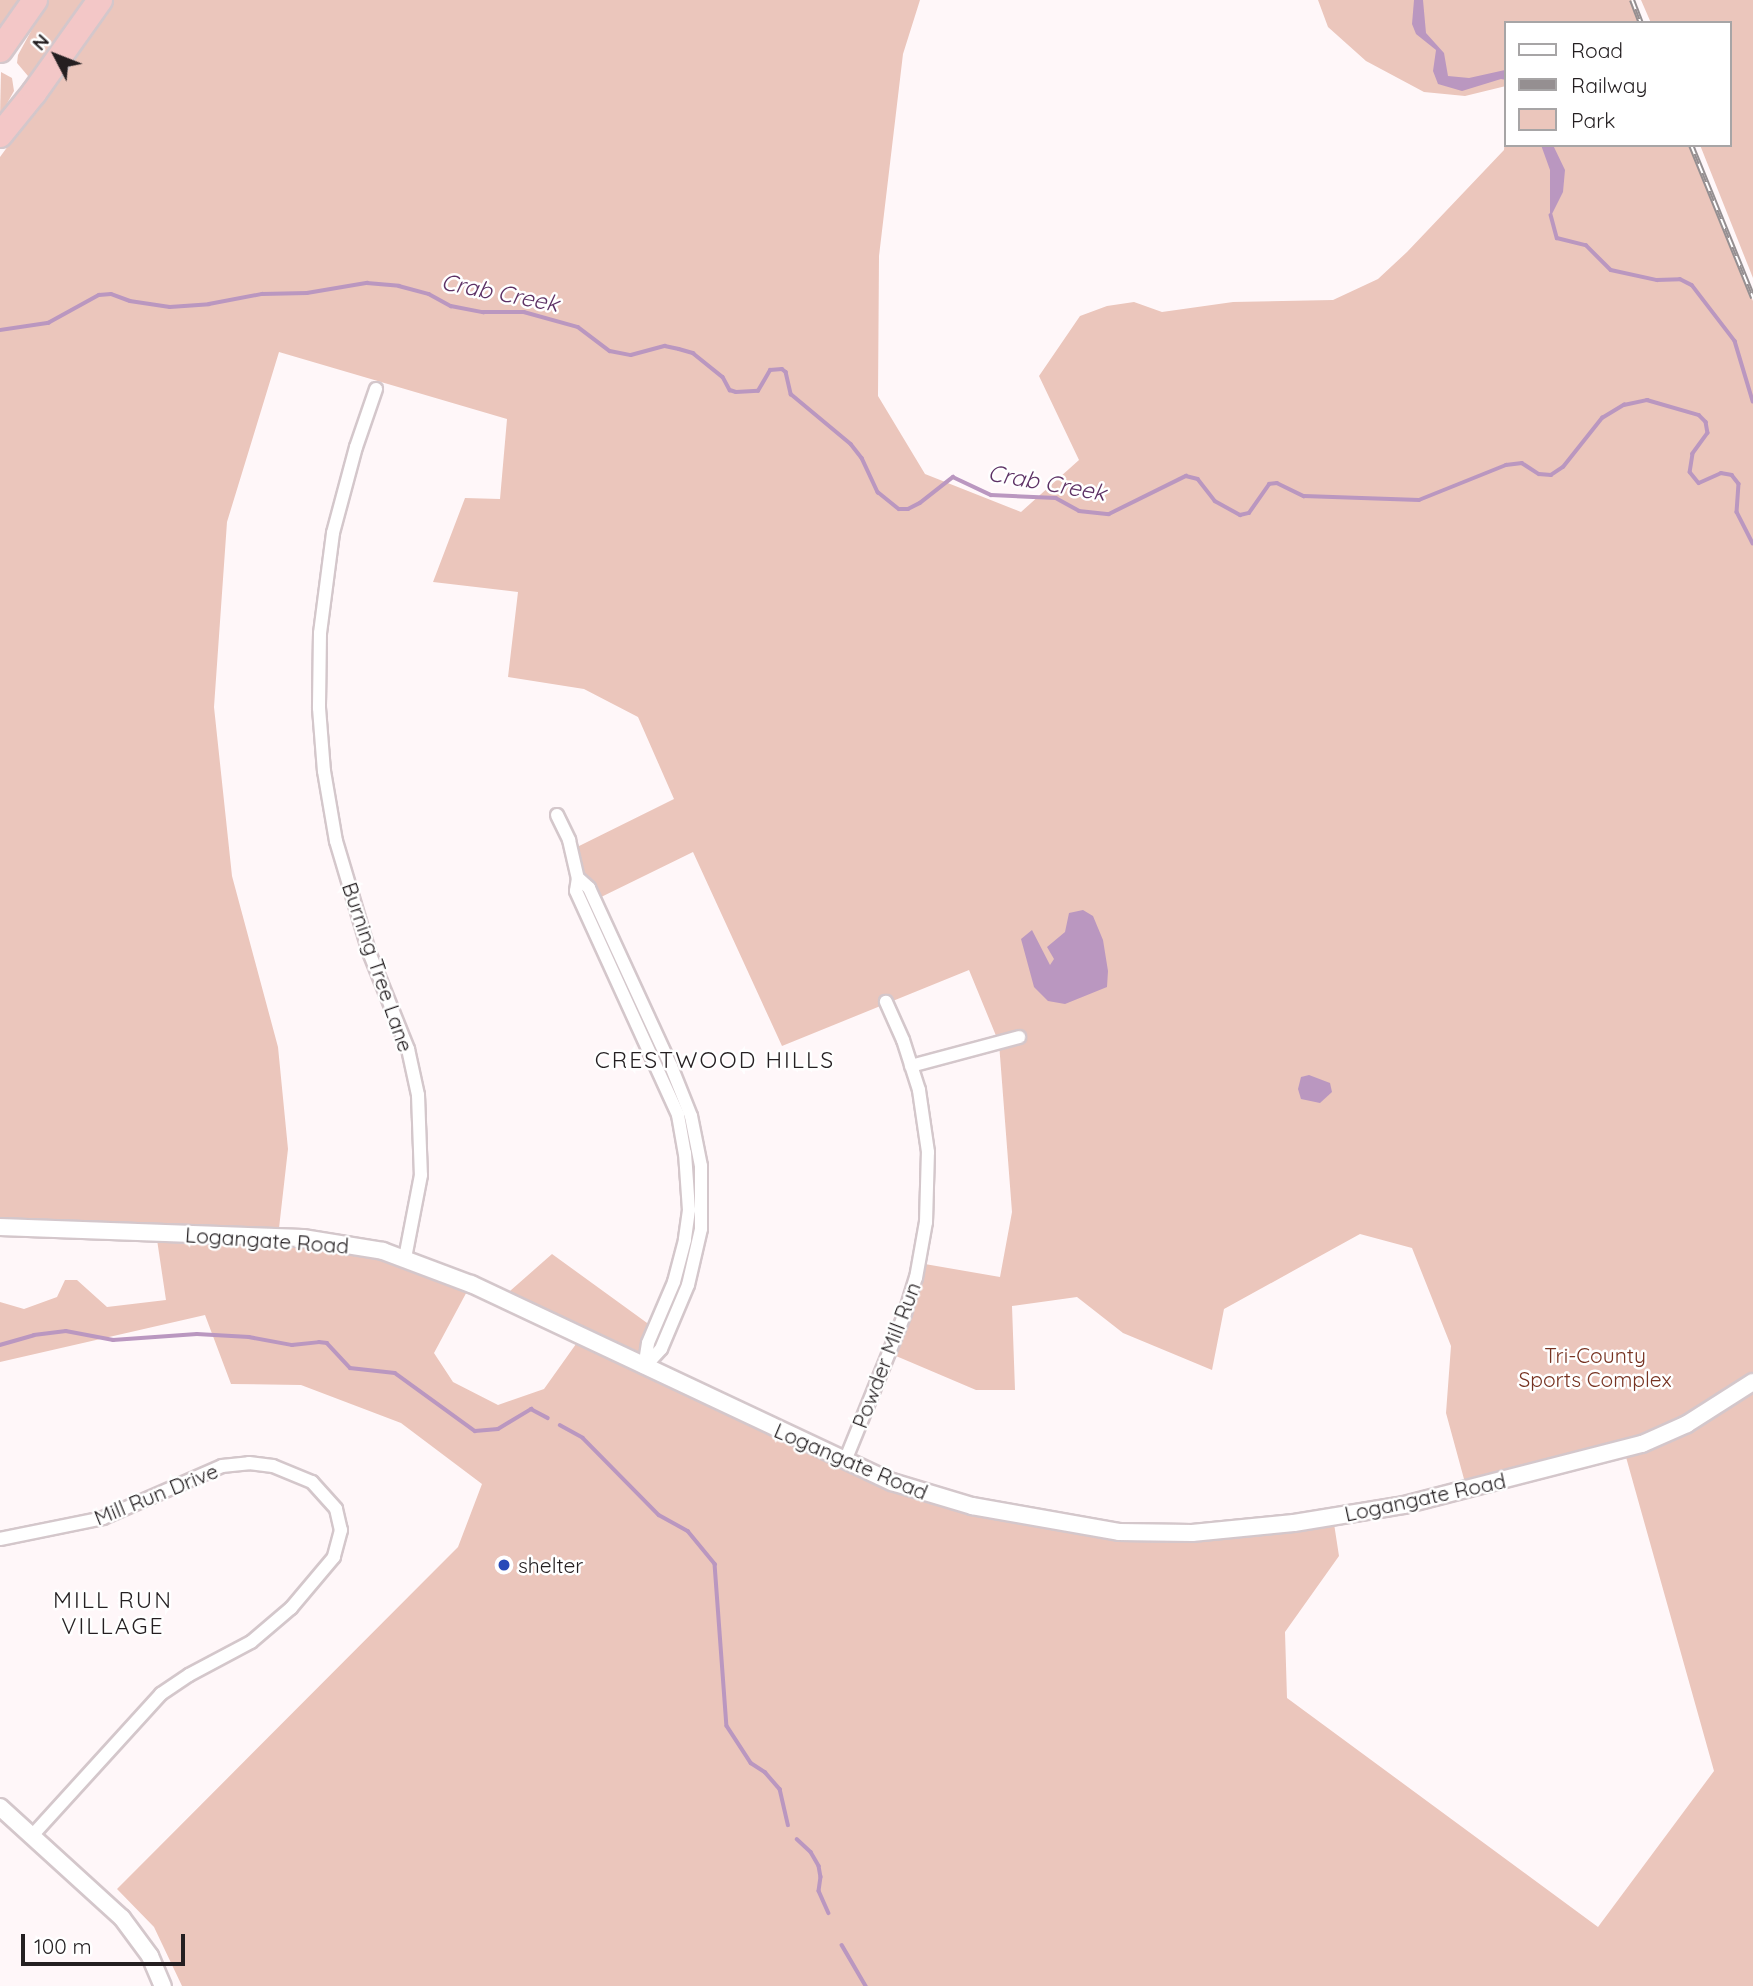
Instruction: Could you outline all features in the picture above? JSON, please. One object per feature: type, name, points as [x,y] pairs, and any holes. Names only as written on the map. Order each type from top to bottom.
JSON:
[{"type":"highway","points":[[0,50],[35,0]]},
{"type":"highway","points":[[0,135],[100,0]]},
{"type":"street","name":"Burning Tree Lane","points":[[376,388],[355,447],[331,545],[320,634],[319,708],[324,771],[336,841],[369,952],[408,1049],[418,1095],[421,1175],[405,1258]]},
{"type":"street","points":[[557,815],[569,840],[578,878],[589,888],[671,1066],[683,1113],[688,1181],[685,1240],[674,1282],[648,1343],[644,1367]]},
{"type":"street","name":"Powder Mill Run","points":[[845,1461],[905,1313],[923,1244],[928,1199],[928,1152],[919,1090],[886,1002]]},
{"type":"street","points":[[911,1066],[1019,1037]]},
{"type":"street","name":"Logangate Road","points":[[0,1227],[303,1238],[383,1251],[471,1284],[903,1486],[972,1506],[1118,1532],[1192,1533],[1369,1513],[1581,1462],[1664,1435],[1715,1408],[1753,1382]]},
{"type":"street","name":"Mill Run Drive","points":[[0,1539],[103,1518],[213,1470],[249,1463],[273,1466],[312,1482],[336,1509],[341,1530],[334,1557],[291,1608],[251,1643],[189,1675],[161,1694],[32,1836]]},
{"type":"street","points":[[0,1807],[122,1918],[150,1956],[163,1986]]},
{"type":"green space","points":[[0,0],[19,0],[0,28]]},
{"type":"green space","points":[[48,0],[91,0],[32,77],[17,63],[18,55]]},
{"type":"green space","name":"Tri-County Sports Complex","points":[[114,0],[920,0],[903,54],[879,256],[878,396],[925,474],[1021,512],[1079,460],[1039,376],[1080,316],[1107,306],[1134,302],[1162,312],[1233,302],[1333,300],[1378,279],[1407,252],[1504,147],[1691,147],[1753,301],[1753,1986],[182,1986],[154,1927],[117,1889],[458,1547],[482,1484],[401,1423],[301,1385],[231,1384],[205,1315],[0,1362],[0,1302],[24,1309],[57,1297],[65,1280],[77,1280],[107,1307],[166,1300],[156,1233],[0,1227],[0,157]],"holes":[[[279,352],[507,419],[500,499],[465,498],[433,582],[518,592],[508,677],[584,689],[638,717],[674,799],[571,850],[595,900],[693,852],[782,1046],[969,970],[999,1043],[1012,1212],[1000,1277],[919,1263],[889,1353],[976,1390],[1015,1390],[1012,1306],[1077,1297],[1123,1333],[1212,1370],[1224,1309],[1360,1234],[1412,1248],[1451,1346],[1446,1413],[1467,1490],[1624,1450],[1714,1771],[1598,1927],[1287,1698],[1285,1632],[1339,1556],[1333,1517],[1119,1532],[892,1482],[645,1367],[654,1328],[552,1254],[501,1299],[581,1337],[544,1389],[498,1405],[453,1382],[434,1353],[471,1284],[324,1240],[278,1237],[288,1149],[278,1047],[232,876],[214,707],[227,522]]]},
{"type":"green space","points":[[1318,0],[1632,0],[1640,21],[1504,21],[1504,86],[1465,96],[1424,92],[1366,61],[1328,27]]},
{"type":"green space","points":[[1641,0],[1753,0],[1753,278],[1701,147],[1732,147],[1732,21],[1650,21]]},
{"type":"green space","points":[[1,72],[12,78],[14,91],[0,116]]},
{"type":"shaded area","points":[[1414,0],[1423,0],[1426,33],[1444,53],[1448,76],[1469,78],[1504,70],[1504,80],[1462,91],[1438,84],[1433,71],[1436,50],[1416,34],[1412,24]]},
{"type":"shaded area","points":[[1542,147],[1554,147],[1565,170],[1563,192],[1550,218],[1550,170]]},
{"type":"shaded area","points":[[1083,910],[1093,916],[1103,940],[1108,971],[1107,987],[1065,1004],[1048,1001],[1034,987],[1021,939],[1032,930],[1050,965],[1054,959],[1047,947],[1065,932],[1069,913]]},
{"type":"shaded area","points":[[1309,1075],[1330,1083],[1332,1092],[1320,1103],[1301,1099],[1298,1089],[1301,1077]]},
{"type":"waterway","points":[[1551,215],[1557,238],[1586,245],[1611,270],[1657,280],[1680,279],[1692,285],[1735,341],[1753,401]]},
{"type":"waterway","name":"Crab Creek","points":[[0,330],[48,323],[99,295],[111,294],[130,301],[170,307],[209,304],[262,294],[307,293],[367,283],[399,286],[429,294],[451,306],[483,312],[524,312],[578,327],[610,351],[631,355],[665,346],[693,353],[723,377],[730,390],[736,392],[758,391],[770,370],[782,369],[786,372],[791,394],[851,444],[862,458],[878,492],[899,509],[908,509],[920,503],[953,477],[991,495],[1056,498],[1079,511],[1109,514],[1186,476],[1198,479],[1215,501],[1240,515],[1249,513],[1269,484],[1277,483],[1304,496],[1419,500],[1506,465],[1522,463],[1539,474],[1551,475],[1563,467],[1602,418],[1624,405],[1647,400],[1699,415],[1706,422],[1708,433],[1693,454],[1690,472],[1699,483],[1721,473],[1732,475],[1739,484],[1737,512],[1753,543]]},
{"type":"waterway","points":[[0,1345],[34,1335],[66,1331],[113,1340],[197,1334],[249,1337],[292,1345],[327,1343],[350,1368],[395,1373],[475,1431],[498,1429],[531,1409],[548,1418]]},
{"type":"waterway","points":[[560,1425],[583,1438],[659,1515],[688,1531],[715,1564],[727,1726],[751,1763],[765,1772],[780,1789],[788,1825]]},
{"type":"waterway","points":[[797,1839],[811,1852],[819,1866],[819,1891],[829,1913]]},
{"type":"waterway","points":[[842,1945],[866,1986]]},
{"type":"railway","points":[[1632,0],[1640,21]]},
{"type":"railway","points":[[1692,147],[1753,298]]},
{"type":"place","name":"shelter","points":[[504,1565]]},
{"type":"district","name":"CRESTWOOD HILLS","points":[[715,1060]]},
{"type":"district","name":"MILL RUN VILLAGE","points":[[113,1613]]}]
